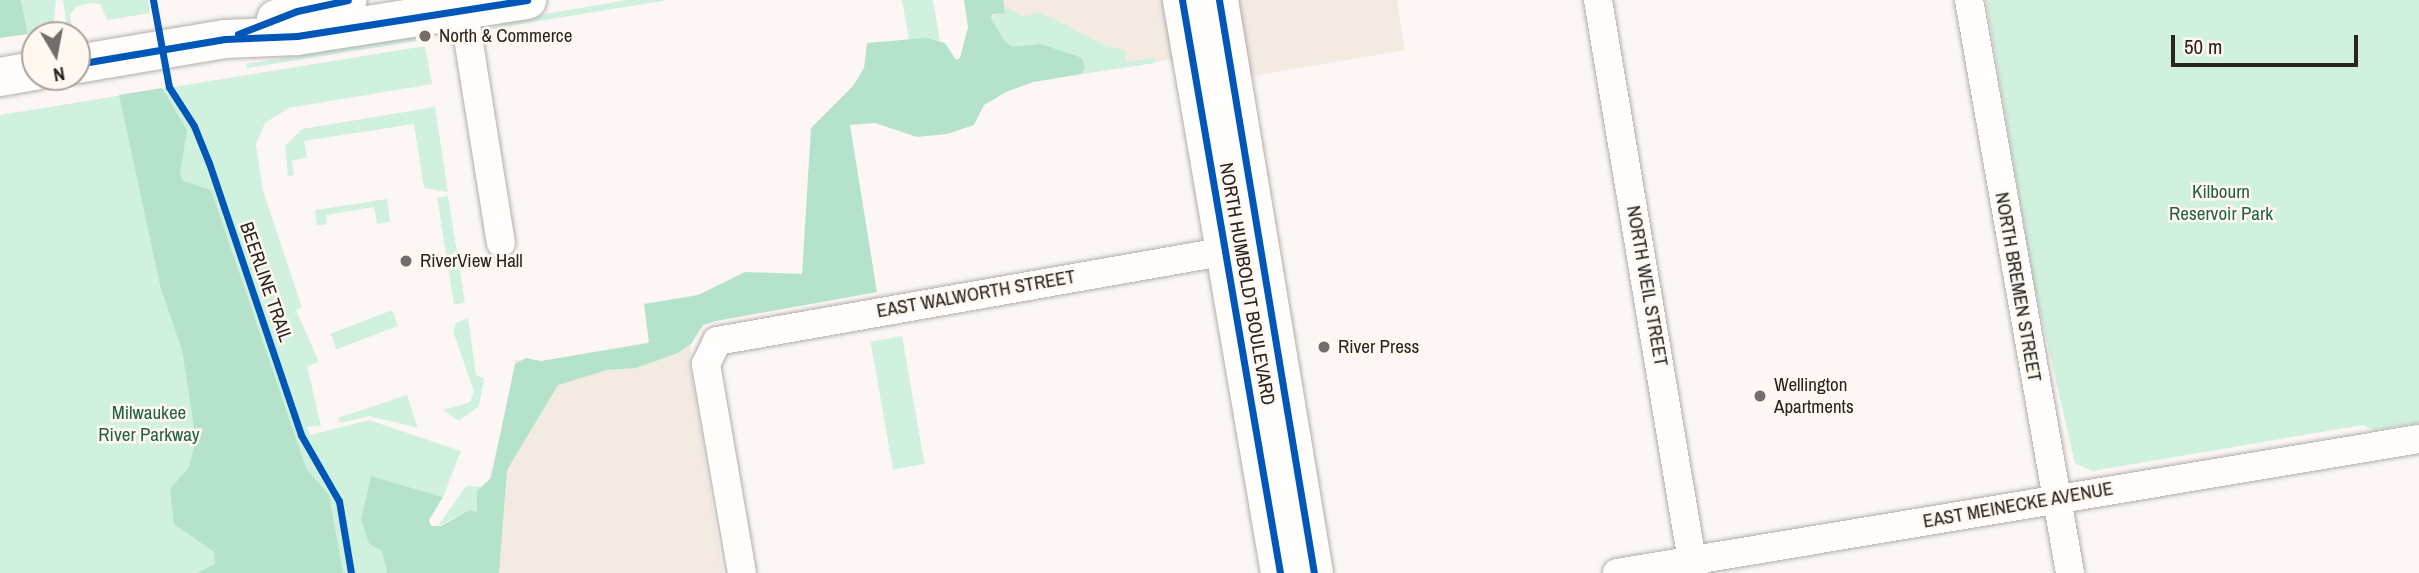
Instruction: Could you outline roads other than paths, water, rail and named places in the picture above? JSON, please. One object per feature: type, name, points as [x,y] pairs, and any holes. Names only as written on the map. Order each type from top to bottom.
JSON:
[{"type":"main road","points":[[225,39],[297,10],[348,0]]},
{"type":"main road","points":[[91,62],[225,39],[297,36],[463,5],[527,0]]},
{"type":"main road","name":"NORTH HUMBOLDT BOULEVARD","points":[[1182,0],[1243,249],[1314,573]]},
{"type":"main road","name":"NORTH HUMBOLDT BOULEVARD","points":[[1219,0],[1243,249],[1280,573]]},
{"type":"main road","points":[[0,77],[21,73]]},
{"type":"street","name":"NORTH WEIL STREET","points":[[1598,0],[1694,567]]},
{"type":"street","name":"NORTH BREMEN STREET","points":[[1969,0],[2070,573]]},
{"type":"street","points":[[463,5],[501,243]]},
{"type":"street","name":"EAST WALWORTH STREET","points":[[742,573],[706,364],[710,349],[729,336],[1243,249]]},
{"type":"street","name":"EAST MEINECKE AVENUE","points":[[1617,573],[1694,567],[2057,497],[2419,439]]},
{"type":"place","name":"North & Commerce","points":[[425,36]]},
{"type":"place","name":"RiverView Hall","points":[[406,261]]},
{"type":"place","name":"River Press","points":[[1324,347]]},
{"type":"place","name":"Wellington Apartments","points":[[1760,396]]},
{"type":"park label","name":"Kilbourn Reservoir Park","points":[[2221,203]]},
{"type":"park label","name":"Milwaukee River Parkway","points":[[149,424]]}]
